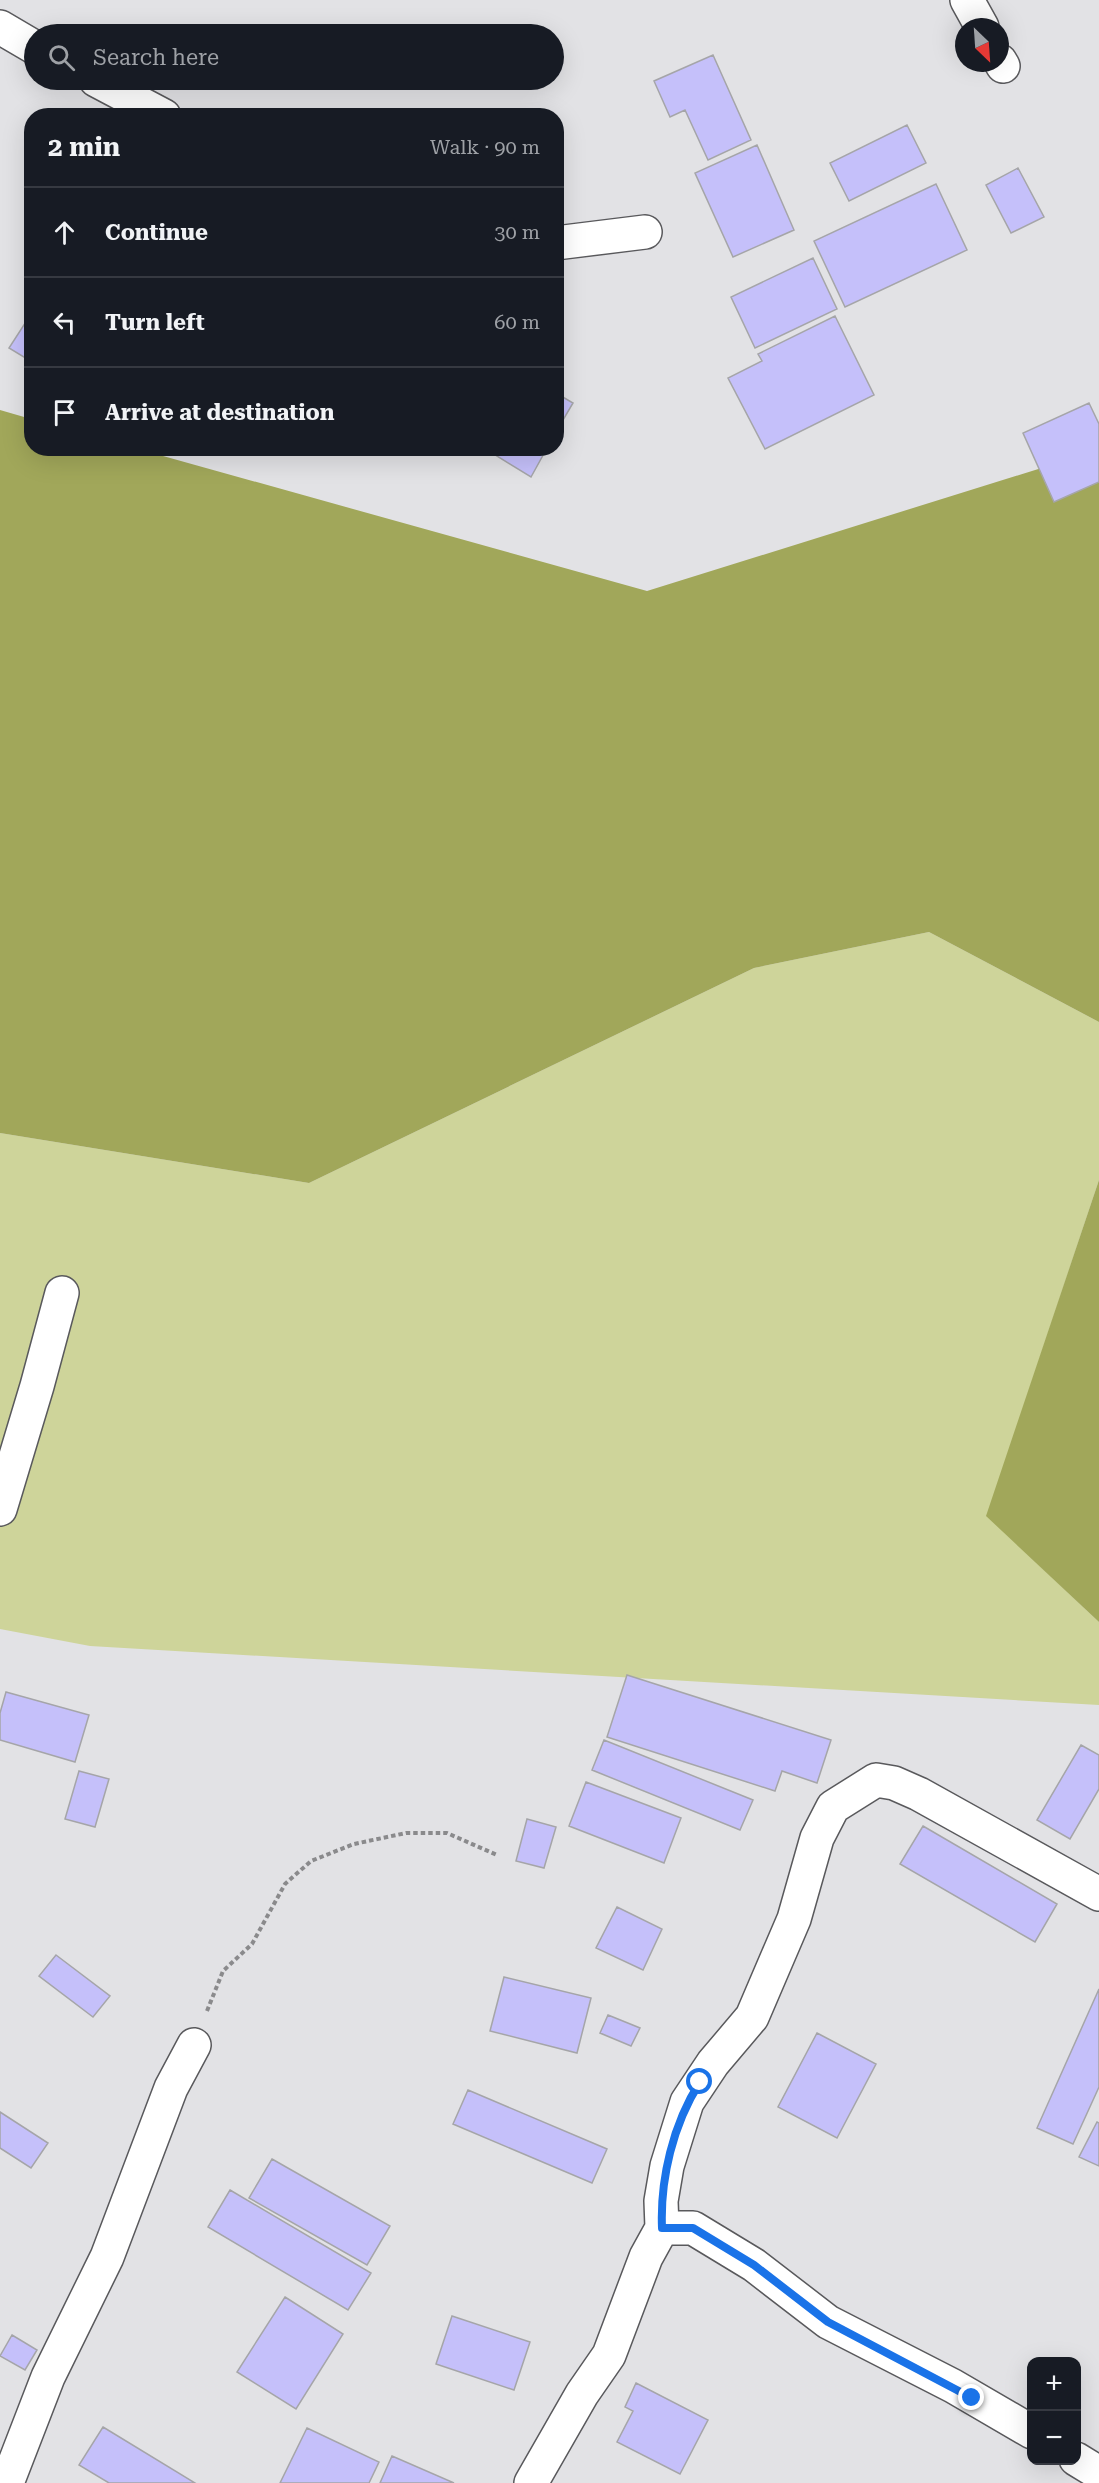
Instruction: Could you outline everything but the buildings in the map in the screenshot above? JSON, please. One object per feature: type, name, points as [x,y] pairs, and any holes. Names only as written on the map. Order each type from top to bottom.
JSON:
[{"type":"street","points":[[967,0],[977,18]]},
{"type":"street","points":[[0,27],[24,41]]},
{"type":"street","points":[[115,90],[149,108]]},
{"type":"street","points":[[564,242],[645,232]]},
{"type":"street","points":[[0,1509],[38,1386],[62,1293]]},
{"type":"street","points":[[531,2483],[582,2394],[609,2355],[646,2257],[662,2228],[661,2201],[667,2166],[687,2102],[713,2062],[752,2017],[794,1919],[817,1838],[833,1807],[876,1780],[894,1783],[919,1794],[1099,1894]]},
{"type":"street","points":[[7,2483],[48,2377],[108,2257],[171,2088],[194,2045]]},
{"type":"street","points":[[662,2228],[693,2228],[754,2265],[828,2322],[953,2386],[1027,2429]]},
{"type":"street","points":[[1081,2462],[1099,2473]]},
{"type":"path","points":[[194,2045],[223,1971],[252,1944],[285,1884],[311,1860],[354,1844],[406,1833],[447,1833],[497,1856]]},
{"type":"green space","points":[[0,410],[24,417],[24,456],[163,456],[647,591],[1099,450],[1099,1022],[929,932],[754,968],[309,1183],[0,1133]]},
{"type":"green space","points":[[929,932],[1099,1022],[1099,1180],[987,1516],[1099,1622],[1099,1705],[90,1646],[0,1629],[0,1133],[309,1183],[754,968]]},
{"type":"green space","points":[[1099,1180],[1099,1622],[986,1516]]},
{"type":"route","points":[[700,2082],[687,2102],[667,2166],[661,2201],[662,2228],[693,2228],[754,2265],[828,2322],[972,2398]]}]
